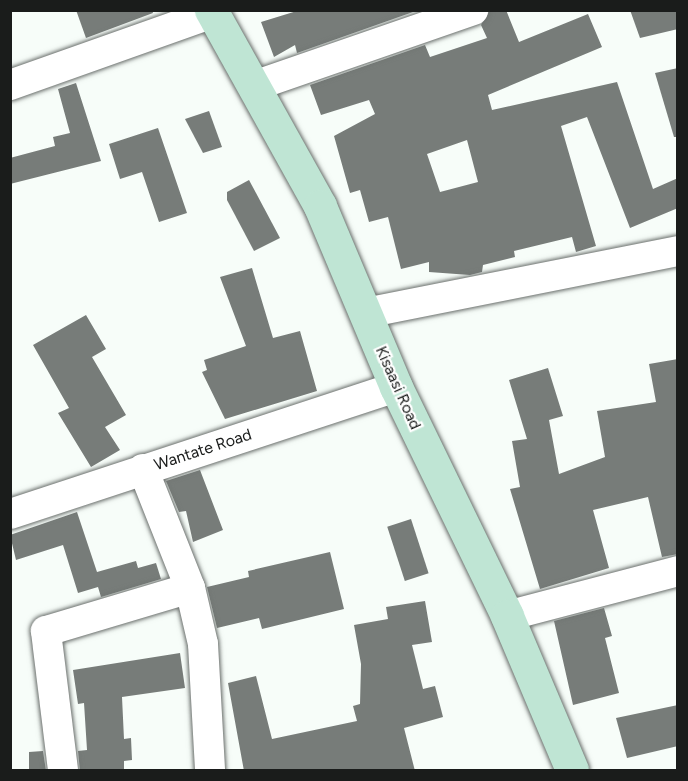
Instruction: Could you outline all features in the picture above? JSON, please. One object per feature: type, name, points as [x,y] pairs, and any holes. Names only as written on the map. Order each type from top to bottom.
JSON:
[{"type":"main road","name":"Kisaasi Road","points":[[212,12],[320,206],[396,387],[507,616],[572,771]]},
{"type":"street","points":[[254,86],[473,10]]},
{"type":"street","points":[[10,85],[212,12]]},
{"type":"street","points":[[365,313],[678,251]]},
{"type":"street","name":"Wantate Road","points":[[10,514],[396,387]]},
{"type":"street","points":[[143,470],[190,588],[203,644],[210,771]]},
{"type":"street","points":[[507,616],[678,570]]},
{"type":"street","points":[[63,771],[46,631],[190,588]]},
{"type":"building","points":[[76,10],[152,10],[153,13],[86,38]]},
{"type":"building","points":[[300,10],[413,10],[413,12],[297,53],[295,45],[274,57],[261,22]]},
{"type":"building","points":[[490,10],[506,10],[519,42],[588,14],[602,47],[488,95],[492,110],[617,82],[653,189],[678,178],[678,208],[630,228],[587,117],[561,126],[596,246],[576,252],[572,237],[514,251],[515,257],[483,265],[482,272],[470,275],[429,272],[429,262],[401,269],[388,217],[369,222],[360,190],[350,193],[334,136],[375,114],[369,100],[321,115],[310,85],[425,45],[430,57],[487,38],[481,25]],"holes":[[[467,140],[478,182],[440,192],[427,154]]]},
{"type":"building","points":[[630,10],[678,10],[678,29],[640,38]]},
{"type":"building","points":[[678,68],[678,137],[674,137],[655,73]]},
{"type":"building","points":[[76,83],[101,161],[10,184],[10,158],[55,146],[53,137],[70,133],[58,89]]},
{"type":"building","points":[[209,111],[222,147],[203,153],[185,119]]},
{"type":"building","points":[[158,128],[187,213],[159,222],[142,172],[120,179],[109,144]]},
{"type":"building","points":[[249,180],[280,238],[254,251],[227,200],[227,192]]},
{"type":"building","points":[[252,268],[273,338],[300,331],[317,391],[225,419],[202,372],[207,370],[204,360],[246,346],[220,277]]},
{"type":"building","points":[[86,315],[106,349],[92,357],[126,415],[105,427],[120,450],[91,467],[58,413],[69,408],[33,345]]},
{"type":"building","points":[[678,359],[678,554],[662,557],[648,497],[593,510],[609,568],[540,589],[510,489],[520,487],[512,441],[527,439],[509,380],[548,368],[563,416],[549,420],[559,474],[605,457],[597,411],[656,402],[649,364]]},
{"type":"building","points":[[200,470],[223,530],[193,542],[186,511],[179,512],[166,481]]},
{"type":"building","points":[[77,512],[97,572],[136,561],[138,568],[156,563],[161,579],[101,597],[98,587],[78,593],[63,545],[16,560],[10,535]]},
{"type":"building","points":[[411,519],[429,573],[405,581],[387,527]]},
{"type":"building","points":[[330,552],[344,609],[262,629],[259,618],[217,628],[207,587],[249,577],[248,571]]},
{"type":"building","points":[[425,601],[432,642],[412,645],[423,689],[435,686],[443,717],[404,728],[415,771],[244,771],[228,683],[256,676],[272,739],[357,721],[353,706],[360,704],[361,664],[354,625],[388,619],[386,607]]},
{"type":"building","points":[[604,608],[612,636],[605,638],[619,693],[573,705],[554,621]]},
{"type":"building","points":[[180,653],[185,688],[122,697],[124,739],[131,738],[132,760],[124,761],[124,771],[80,771],[78,751],[87,750],[84,703],[78,704],[73,670]]},
{"type":"building","points":[[678,705],[678,746],[627,758],[616,718]]},
{"type":"building","points":[[43,751],[46,771],[29,771],[29,752]]}]
